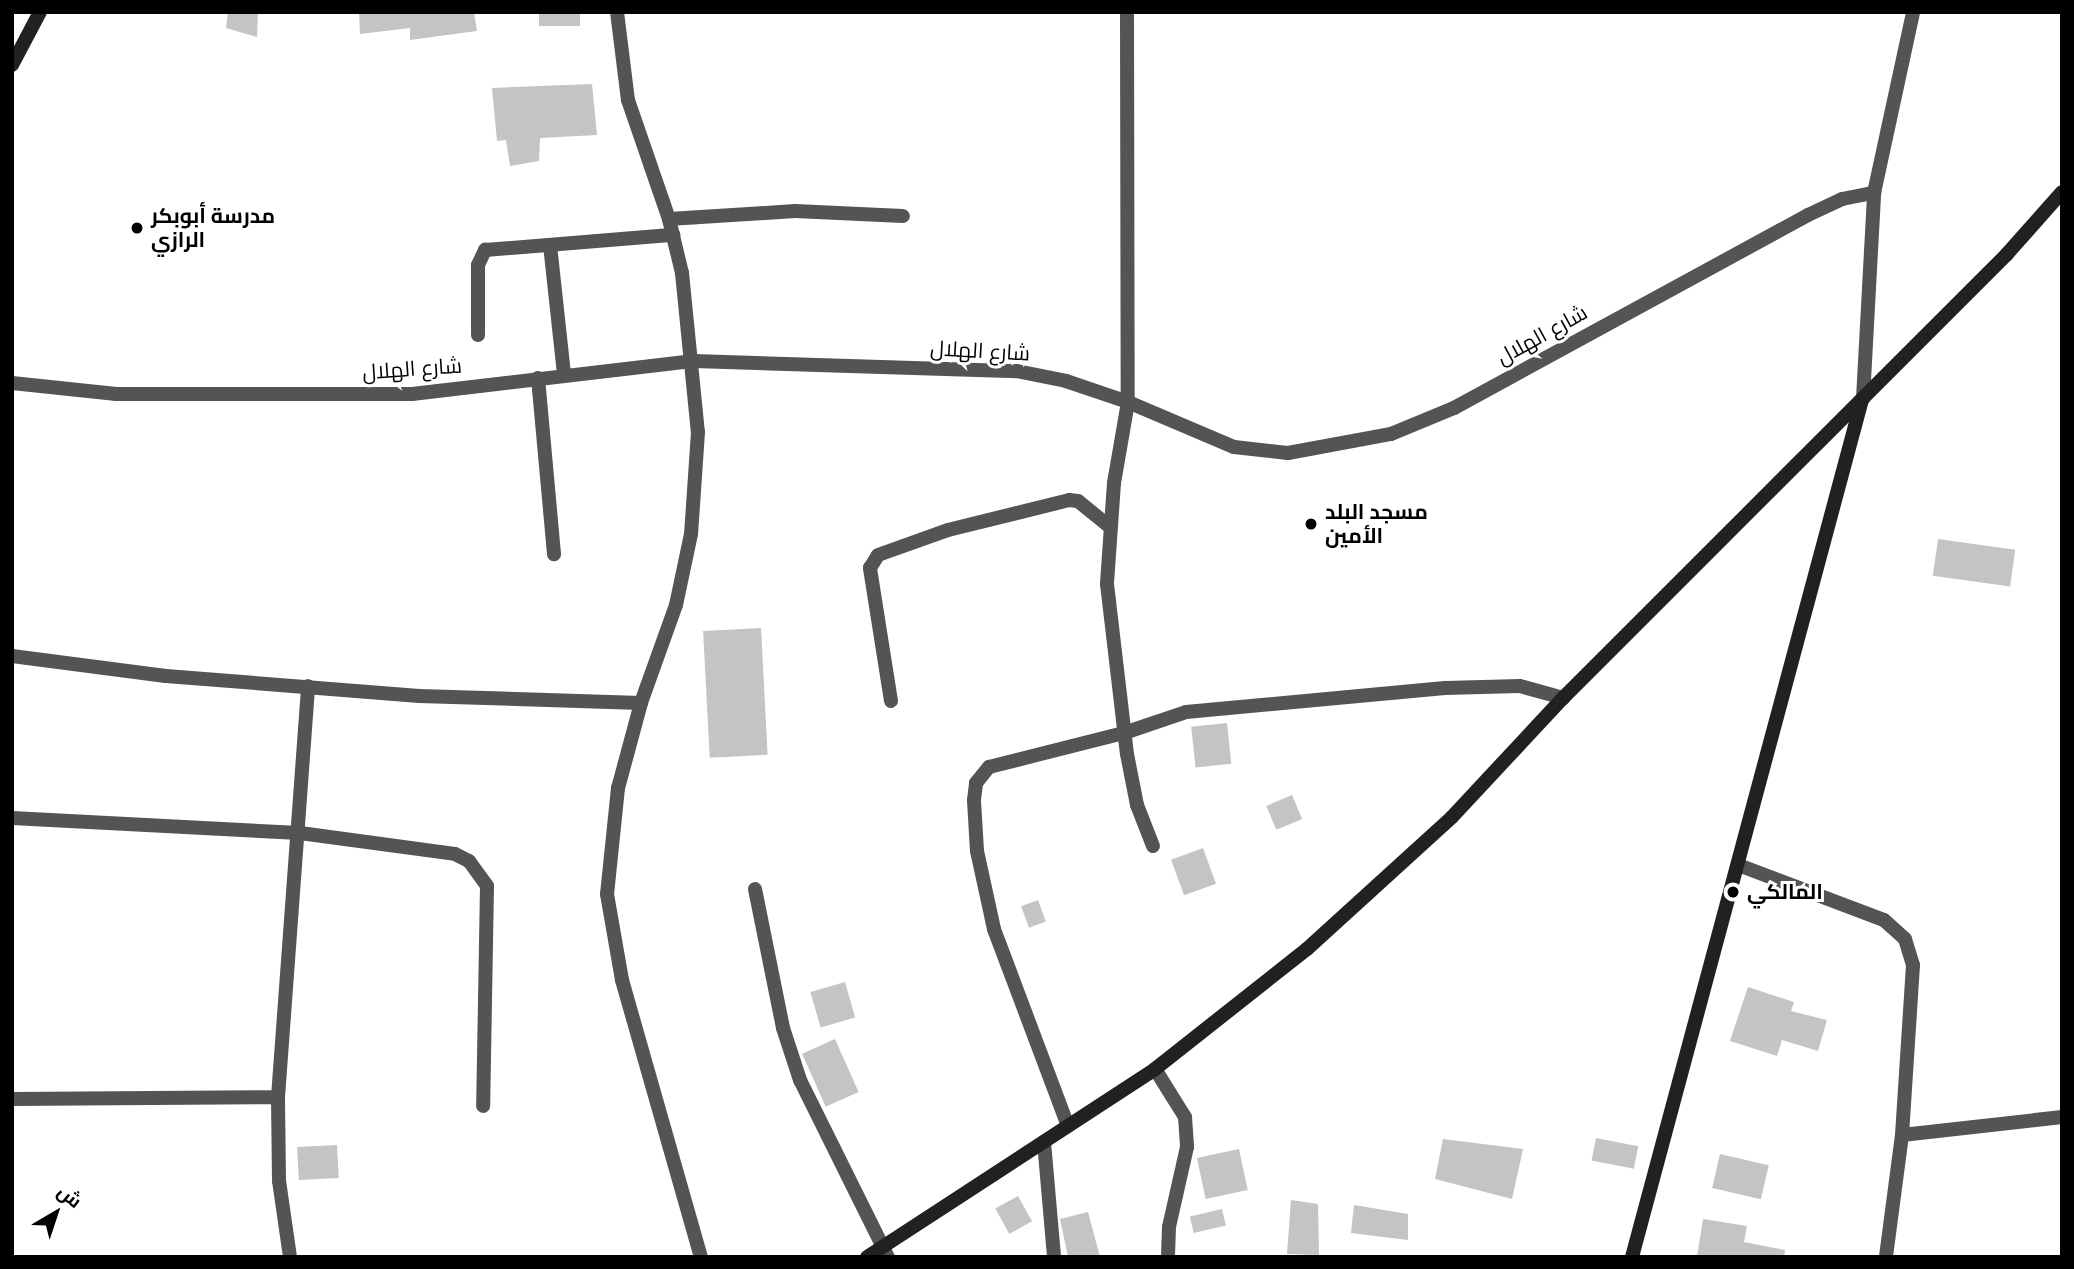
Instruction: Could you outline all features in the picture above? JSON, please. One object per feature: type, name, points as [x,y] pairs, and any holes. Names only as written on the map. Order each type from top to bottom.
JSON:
[{"type":"street","points":[[12,65],[40,12]]},
{"type":"street","points":[[617,12],[628,100],[673,235],[694,361],[698,432],[691,534],[676,605],[641,703],[618,789],[607,894],[622,980],[701,1257]]},
{"type":"street","points":[[1127,12],[1129,402],[1110,527],[1107,584],[1137,805],[1153,846]]},
{"type":"street","points":[[1632,1257],[1682,1062],[1741,866],[1794,643],[1863,399],[1874,193],[1913,12]]},
{"type":"street","points":[[867,1257],[886,1252],[1155,1069],[1307,948],[1442,827],[1563,698],[1863,399],[2062,192]]},
{"type":"street","name":"شارع الهلال","points":[[12,383],[116,394],[412,394],[564,374],[694,361],[1017,371],[1066,381],[1129,402],[1234,447],[1288,453],[1391,434],[1454,408],[1808,215],[1842,200],[1874,193]]},
{"type":"street","points":[[669,219],[795,211],[903,216]]},
{"type":"street","points":[[478,335],[480,256],[485,250],[673,235]]},
{"type":"street","points":[[550,245],[564,374]]},
{"type":"street","points":[[538,378],[554,554]]},
{"type":"street","points":[[891,701],[870,568],[878,555],[948,530],[1069,500],[1079,501],[1110,527]]},
{"type":"street","points":[[12,656],[166,676],[419,696],[641,703]]},
{"type":"street","points":[[1068,1126],[994,929],[977,851],[976,783],[989,767],[1127,732],[1186,712],[1445,688],[1520,685],[1563,698]]},
{"type":"street","points":[[290,1257],[279,1181],[278,1097],[300,833],[308,686]]},
{"type":"street","points":[[12,818],[300,833],[455,854],[480,872],[487,886],[483,1106]]},
{"type":"street","points":[[1741,866],[1884,920],[1905,939],[1913,965],[1902,1135],[1886,1257]]},
{"type":"street","points":[[755,888],[783,1028],[800,1080],[886,1252]]},
{"type":"street","points":[[1155,1069],[1185,1117],[1187,1147],[1169,1227],[1168,1257]]},
{"type":"street","points":[[12,1099],[278,1097]]},
{"type":"street","points":[[1902,1135],[2062,1117]]},
{"type":"street","points":[[1044,1142],[1054,1257]]},
{"type":"building","points":[[228,12],[258,12],[257,37],[226,28]]},
{"type":"building","points":[[359,12],[474,12],[477,31],[410,40],[410,28],[360,34]]},
{"type":"building","points":[[539,12],[580,12],[580,26],[539,26]]},
{"type":"building","points":[[592,84],[597,135],[540,138],[539,161],[510,166],[506,140],[497,141],[492,88]]},
{"type":"building","points":[[1938,539],[2015,550],[2010,586],[1933,576]]},
{"type":"building","points":[[761,628],[768,755],[710,758],[703,631]]},
{"type":"building","points":[[1227,723],[1231,764],[1195,768],[1191,727]]},
{"type":"building","points":[[1292,795],[1302,819],[1276,830],[1266,806]]},
{"type":"building","points":[[1203,848],[1216,884],[1184,895],[1171,860]]},
{"type":"building","points":[[1038,900],[1046,922],[1029,928],[1021,906]]},
{"type":"building","points":[[845,982],[855,1018],[821,1027],[810,992]]},
{"type":"building","points":[[1748,987],[1794,1002],[1791,1011],[1827,1020],[1818,1051],[1782,1040],[1777,1056],[1730,1041]]},
{"type":"building","points":[[835,1039],[859,1092],[826,1107],[802,1054]]},
{"type":"building","points":[[1596,1138],[1638,1146],[1634,1169],[1592,1161]]},
{"type":"building","points":[[1443,1139],[1523,1149],[1512,1199],[1435,1179]]},
{"type":"building","points":[[337,1145],[339,1178],[299,1180],[297,1147]]},
{"type":"building","points":[[1239,1149],[1248,1190],[1206,1199],[1197,1158]]},
{"type":"building","points":[[1720,1154],[1769,1165],[1761,1199],[1712,1188]]},
{"type":"building","points":[[1018,1196],[1032,1221],[1009,1234],[995,1209]]},
{"type":"building","points":[[1291,1200],[1318,1204],[1319,1255],[1287,1254]]},
{"type":"building","points":[[1354,1205],[1408,1214],[1408,1240],[1351,1233]]},
{"type":"building","points":[[1222,1209],[1226,1226],[1194,1233],[1190,1216]]},
{"type":"building","points":[[1088,1212],[1100,1257],[1068,1257],[1060,1219]]},
{"type":"building","points":[[1703,1219],[1747,1226],[1744,1242],[1785,1250],[1784,1257],[1697,1257]]},
{"type":"place","name":"مدرسة أبوبكر الرازي","points":[[137,228]]},
{"type":"place","name":"مسجد البلد الأمين","points":[[1311,524]]},
{"type":"place","name":"المالكي","points":[[1733,892]]}]
